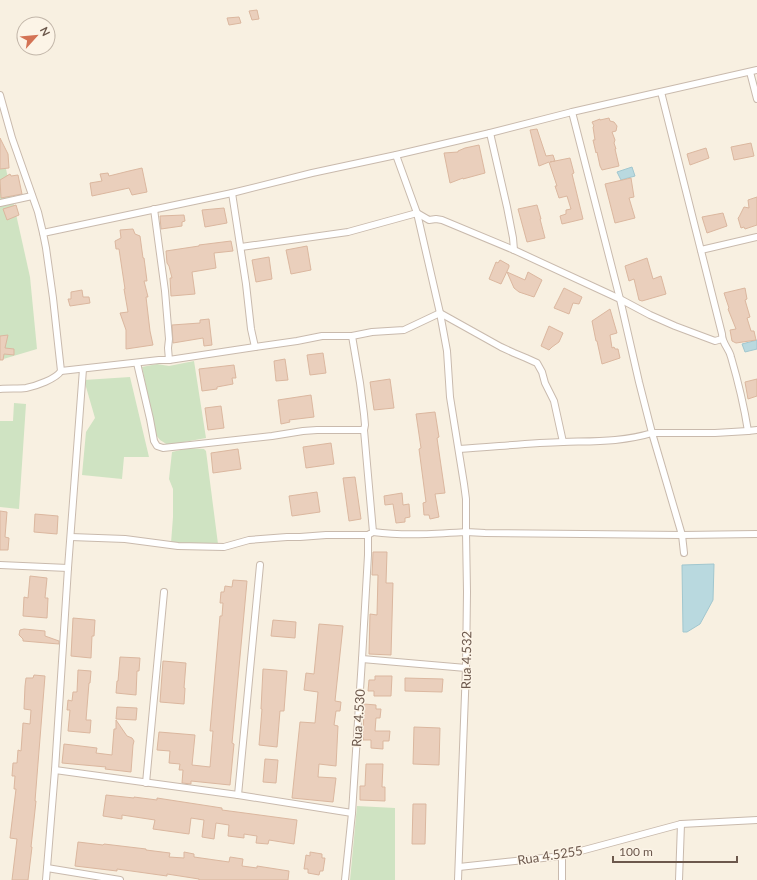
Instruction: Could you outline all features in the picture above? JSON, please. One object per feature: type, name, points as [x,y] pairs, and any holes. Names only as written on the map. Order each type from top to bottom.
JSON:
[{"type":"street","points":[[43,233],[232,193],[312,173],[490,133],[572,112],[754,71],[757,99]]},
{"type":"street","points":[[661,92],[722,339],[731,354],[744,407],[748,431]]},
{"type":"street","points":[[0,95],[12,138],[38,212],[43,233],[54,298],[61,371]]},
{"type":"street","points":[[572,112],[620,299],[652,433],[682,535],[684,553]]},
{"type":"street","points":[[490,133],[507,207],[514,250]]},
{"type":"street","name":"Rua 4.532","points":[[396,155],[417,213],[440,312],[447,351],[450,397],[466,499],[466,668],[458,880]]},
{"type":"street","points":[[232,193],[255,347]]},
{"type":"street","points":[[0,202],[32,196]]},
{"type":"street","points":[[154,209],[165,291],[169,339],[169,360]]},
{"type":"street","points":[[241,247],[348,232],[417,213],[429,220],[436,219],[450,223],[514,250],[675,326],[715,341],[722,339]]},
{"type":"street","points":[[701,250],[757,237]]},
{"type":"street","points":[[0,389],[26,388],[58,375],[61,371],[169,360],[322,336],[352,336],[372,332],[404,330],[440,312],[501,347],[537,363],[542,372],[545,384],[554,401],[564,442]]},
{"type":"street","name":"Rua 4.530","points":[[345,880],[352,813],[370,533],[364,414],[352,336]]},
{"type":"street","points":[[137,363],[154,441],[157,446],[163,448],[304,431],[364,430]]},
{"type":"street","points":[[46,880],[83,369]]},
{"type":"street","points":[[459,449],[564,442],[608,441],[652,433],[715,433],[757,430]]},
{"type":"street","points":[[71,537],[125,539],[178,546],[224,547],[249,540],[370,533],[418,534],[466,532],[682,535],[757,534]]},
{"type":"street","points":[[0,565],[68,568]]},
{"type":"street","points":[[238,795],[260,565]]},
{"type":"street","points":[[146,783],[164,592]]},
{"type":"street","points":[[362,659],[466,668]]},
{"type":"street","points":[[55,770],[238,795],[352,813]]},
{"type":"street","name":"Rua 4.5255","points":[[459,867],[562,856],[681,824],[757,820]]},
{"type":"street","points":[[679,880],[681,824]]},
{"type":"street","points":[[562,856],[562,880]]},
{"type":"street","points":[[48,868],[120,880]]},
{"type":"green space","points":[[0,142],[30,277],[37,349],[0,360]]},
{"type":"green space","points":[[194,361],[206,438],[168,445],[160,440],[156,435],[142,367],[157,364],[169,366]]},
{"type":"green space","points":[[130,377],[149,457],[124,457],[122,479],[82,475],[86,432],[95,418],[84,380]]},
{"type":"green space","points":[[14,403],[26,404],[19,509],[0,507],[0,421],[13,421]]},
{"type":"green space","points":[[189,448],[204,449],[206,451],[218,544],[171,543],[173,489],[169,479],[172,452]]},
{"type":"green space","points":[[357,806],[395,808],[395,880],[350,880]]},
{"type":"water","points":[[632,167],[635,176],[621,180],[617,172]]},
{"type":"water","points":[[757,340],[757,349],[745,352],[742,344]]},
{"type":"water","points":[[714,564],[713,600],[700,624],[687,632],[683,632],[682,565]]},
{"type":"building","points":[[257,10],[259,19],[252,20],[249,11]]},
{"type":"building","points":[[239,17],[241,23],[229,25],[227,18]]},
{"type":"building","points":[[609,118],[610,121],[614,122],[617,126],[616,131],[612,132],[615,140],[614,143],[619,166],[602,170],[593,140],[595,140],[594,126],[592,122]]},
{"type":"building","points":[[537,129],[546,156],[553,155],[555,161],[570,158],[574,173],[572,174],[583,219],[562,224],[560,216],[566,214],[566,210],[571,209],[567,196],[559,198],[555,186],[557,186],[549,162],[539,166],[530,130]]},
{"type":"building","points":[[0,138],[8,154],[9,168],[0,169]]},
{"type":"building","points":[[751,143],[754,156],[734,160],[731,147]]},
{"type":"building","points":[[479,145],[485,173],[463,178],[450,183],[444,153],[458,152],[465,148]]},
{"type":"building","points":[[706,148],[709,158],[690,165],[687,154]]},
{"type":"building","points":[[142,168],[147,192],[132,195],[129,188],[92,196],[90,183],[102,181],[100,174],[108,173],[109,176]]},
{"type":"building","points":[[10,174],[11,176],[18,175],[22,194],[1,198],[0,180]]},
{"type":"building","points":[[631,178],[634,197],[629,198],[635,218],[615,223],[605,184]]},
{"type":"building","points":[[757,197],[757,225],[745,229],[744,227],[741,228],[738,218],[744,207],[749,208],[748,200]]},
{"type":"building","points":[[16,205],[19,215],[7,220],[3,209]]},
{"type":"building","points":[[537,205],[545,238],[527,242],[518,209]]},
{"type":"building","points":[[224,208],[227,223],[205,227],[202,210]]},
{"type":"building","points":[[723,213],[727,226],[707,233],[702,217]]},
{"type":"building","points":[[184,215],[185,221],[182,222],[182,226],[161,229],[160,216]]},
{"type":"building","points":[[133,229],[135,234],[140,236],[144,258],[147,281],[144,281],[148,297],[146,297],[153,345],[126,349],[126,330],[120,313],[128,312],[119,249],[116,249],[115,241],[121,238],[120,230]]},
{"type":"building","points":[[231,241],[233,251],[214,253],[216,268],[192,272],[195,294],[171,296],[170,278],[172,278],[167,263],[166,251]]},
{"type":"building","points":[[307,246],[311,270],[291,274],[286,250]]},
{"type":"building","points":[[269,257],[272,279],[256,282],[252,260]]},
{"type":"building","points":[[647,258],[653,279],[661,276],[666,294],[642,301],[639,300],[634,279],[629,281],[625,266]]},
{"type":"building","points":[[500,260],[509,265],[501,284],[489,279],[496,262],[498,263]]},
{"type":"building","points":[[507,272],[525,280],[528,272],[542,280],[534,297],[519,292],[514,288]]},
{"type":"building","points":[[564,288],[582,297],[579,304],[573,303],[569,314],[554,308]]},
{"type":"building","points":[[745,288],[747,299],[745,300],[750,317],[747,318],[751,331],[754,331],[756,340],[736,343],[732,341],[730,330],[736,329],[728,309],[729,308],[724,293]]},
{"type":"building","points":[[82,290],[83,297],[89,297],[90,303],[70,306],[68,299],[71,299],[71,292]]},
{"type":"building","points":[[610,309],[617,333],[610,335],[612,348],[614,347],[615,349],[618,349],[620,358],[602,364],[592,321]]},
{"type":"building","points":[[209,319],[212,345],[204,346],[203,338],[173,343],[172,325],[200,323],[200,320]]},
{"type":"building","points":[[549,326],[563,333],[559,342],[549,350],[541,346]]},
{"type":"building","points":[[8,335],[5,348],[14,349],[14,355],[4,354],[3,360],[0,360],[0,336]]},
{"type":"building","points":[[323,353],[326,373],[310,375],[307,355]]},
{"type":"building","points":[[285,359],[288,380],[276,381],[274,361]]},
{"type":"building","points":[[234,365],[236,378],[232,378],[233,384],[217,387],[217,389],[202,391],[199,369]]},
{"type":"building","points":[[390,379],[394,408],[374,410],[370,382]]},
{"type":"building","points":[[757,379],[757,396],[748,399],[745,382]]},
{"type":"building","points":[[311,395],[314,417],[289,420],[290,422],[281,424],[278,400]]},
{"type":"building","points":[[221,406],[224,428],[208,430],[205,408]]},
{"type":"building","points":[[435,412],[439,437],[437,438],[445,493],[435,494],[439,517],[430,519],[429,515],[424,515],[423,503],[426,502],[416,414]]},
{"type":"building","points":[[331,443],[334,464],[306,468],[303,447]]},
{"type":"building","points":[[238,449],[241,469],[213,473],[211,453]]},
{"type":"building","points":[[355,477],[361,519],[349,521],[343,478]]},
{"type":"building","points":[[317,492],[320,512],[292,516],[289,496]]},
{"type":"building","points":[[402,493],[403,505],[409,504],[410,517],[405,518],[405,522],[396,523],[393,504],[385,505],[384,496]]},
{"type":"building","points":[[0,511],[7,512],[5,537],[9,538],[8,550],[0,550]]},
{"type":"building","points":[[35,514],[58,516],[57,534],[34,532]]},
{"type":"building","points":[[373,552],[387,552],[386,583],[393,583],[391,655],[369,654],[370,614],[377,615],[378,575],[372,575]]},
{"type":"building","points":[[30,576],[47,578],[45,598],[48,598],[47,618],[23,616],[24,597],[28,598]]},
{"type":"building","points":[[233,580],[247,581],[232,743],[234,744],[230,785],[191,781],[191,784],[182,783],[183,770],[179,770],[180,764],[169,763],[170,751],[157,750],[159,732],[195,735],[192,765],[210,767],[213,731],[210,731],[220,616],[222,616],[223,603],[220,603],[221,592],[224,592],[225,586],[232,587]]},
{"type":"building","points":[[73,618],[95,620],[94,636],[92,636],[91,658],[71,656]]},
{"type":"building","points":[[273,620],[296,622],[295,638],[271,636]]},
{"type":"building","points":[[319,624],[343,626],[335,701],[341,702],[340,711],[336,711],[334,725],[338,726],[336,766],[319,764],[318,777],[336,778],[333,802],[292,798],[300,722],[315,723],[318,692],[304,690],[306,673],[314,674]]},
{"type":"building","points":[[20,630],[45,631],[45,636],[59,641],[59,644],[23,641],[19,635]]},
{"type":"building","points":[[120,657],[140,658],[139,671],[137,671],[136,695],[116,693]]},
{"type":"building","points":[[163,661],[186,663],[184,704],[160,702]]},
{"type":"building","points":[[263,669],[287,671],[284,711],[280,711],[277,747],[259,745]]},
{"type":"building","points":[[78,670],[91,671],[86,720],[91,720],[90,733],[68,731],[70,710],[67,710],[68,700],[72,701],[73,692],[77,692]]},
{"type":"building","points":[[34,675],[45,676],[32,847],[28,880],[12,880],[17,839],[10,838],[16,789],[14,789],[15,776],[12,776],[13,763],[17,763],[18,750],[21,751],[23,723],[30,724],[31,710],[24,709],[25,686],[26,678],[33,678]]},
{"type":"building","points":[[375,676],[392,676],[391,696],[374,696],[374,691],[368,691],[369,680],[375,680]]},
{"type":"building","points":[[405,678],[443,679],[442,692],[405,691]]},
{"type":"building","points":[[364,704],[376,705],[376,709],[381,709],[380,718],[376,718],[375,731],[390,731],[389,741],[383,741],[383,749],[371,748],[371,740],[363,740]]},
{"type":"building","points":[[117,707],[137,708],[136,720],[116,719]]},
{"type":"building","points":[[116,720],[127,736],[132,738],[134,741],[131,772],[105,769],[106,767],[62,763],[64,744],[97,748],[96,753],[112,755]]},
{"type":"building","points":[[414,727],[440,728],[439,765],[413,764]]},
{"type":"building","points":[[265,759],[278,760],[276,783],[263,782]]},
{"type":"building","points":[[366,764],[383,764],[382,787],[385,787],[385,801],[360,800],[360,786],[365,786]]},
{"type":"building","points":[[106,795],[157,800],[157,798],[222,808],[222,810],[297,820],[294,844],[269,840],[268,844],[256,843],[257,836],[244,834],[244,838],[228,836],[229,825],[216,823],[214,839],[202,837],[204,820],[191,818],[189,834],[153,829],[155,820],[122,815],[122,819],[103,816]]},
{"type":"building","points":[[413,804],[426,804],[425,844],[412,844]]},
{"type":"building","points":[[78,842],[146,849],[170,853],[169,857],[184,858],[184,852],[194,854],[194,857],[229,862],[230,857],[243,859],[242,866],[257,868],[257,866],[289,871],[288,880],[199,880],[167,874],[167,876],[117,869],[117,871],[75,866]]},
{"type":"building","points":[[310,852],[322,854],[322,858],[325,858],[323,871],[320,871],[319,875],[308,873],[308,869],[304,869],[306,855],[310,856]]}]
